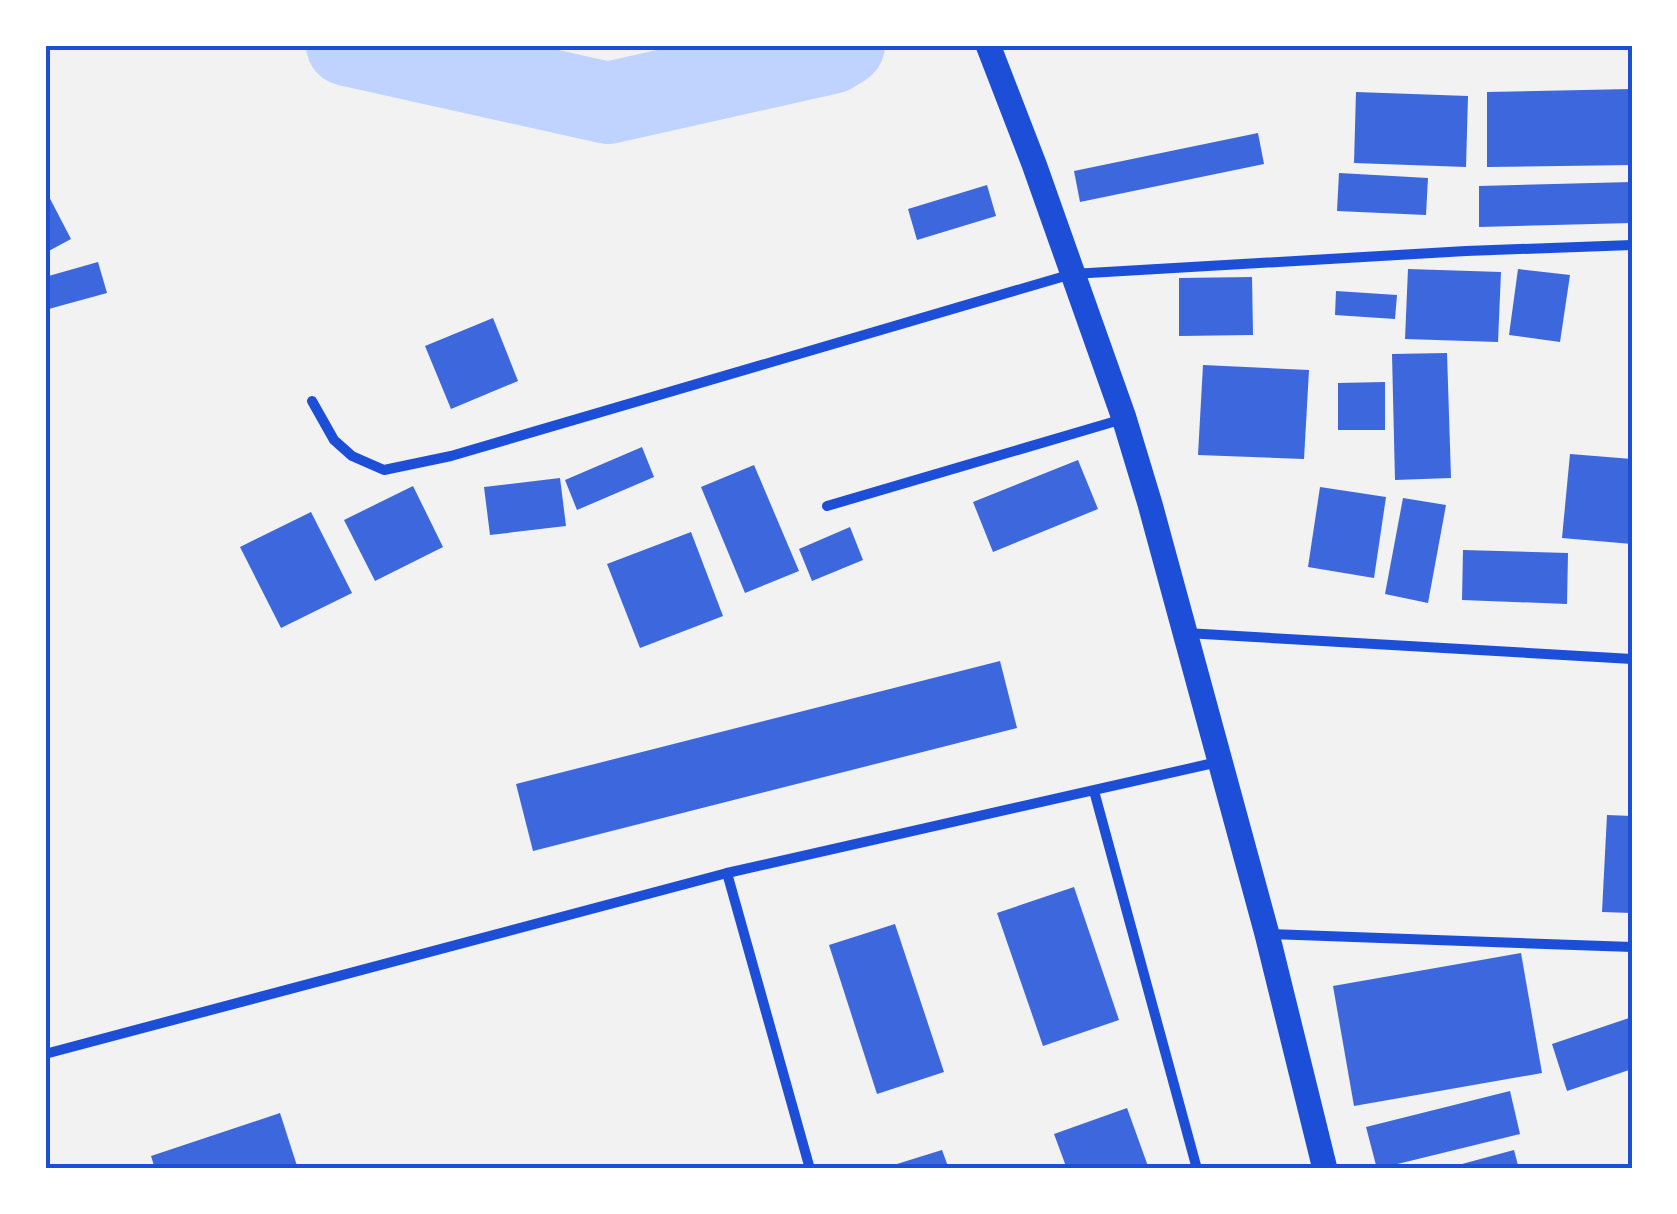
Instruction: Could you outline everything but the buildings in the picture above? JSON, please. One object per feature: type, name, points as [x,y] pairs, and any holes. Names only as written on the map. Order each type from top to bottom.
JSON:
[{"type":"main road","points":[[988,45],[1124,418],[1150,504],[1325,1169]]},
{"type":"street","points":[[312,401],[334,440],[352,456],[384,470],[451,456],[1072,274],[1632,245]]},
{"type":"street","points":[[827,506],[1124,418]]},
{"type":"street","points":[[1185,633],[1632,659]]},
{"type":"street","points":[[45,1054],[727,873],[1219,762]]},
{"type":"street","points":[[1094,791],[1197,1169]]},
{"type":"street","points":[[727,873],[810,1169]]},
{"type":"street","points":[[1266,934],[1632,948]]},
{"type":"waterway","points":[[347,45],[608,103],[831,53],[844,45]]}]
